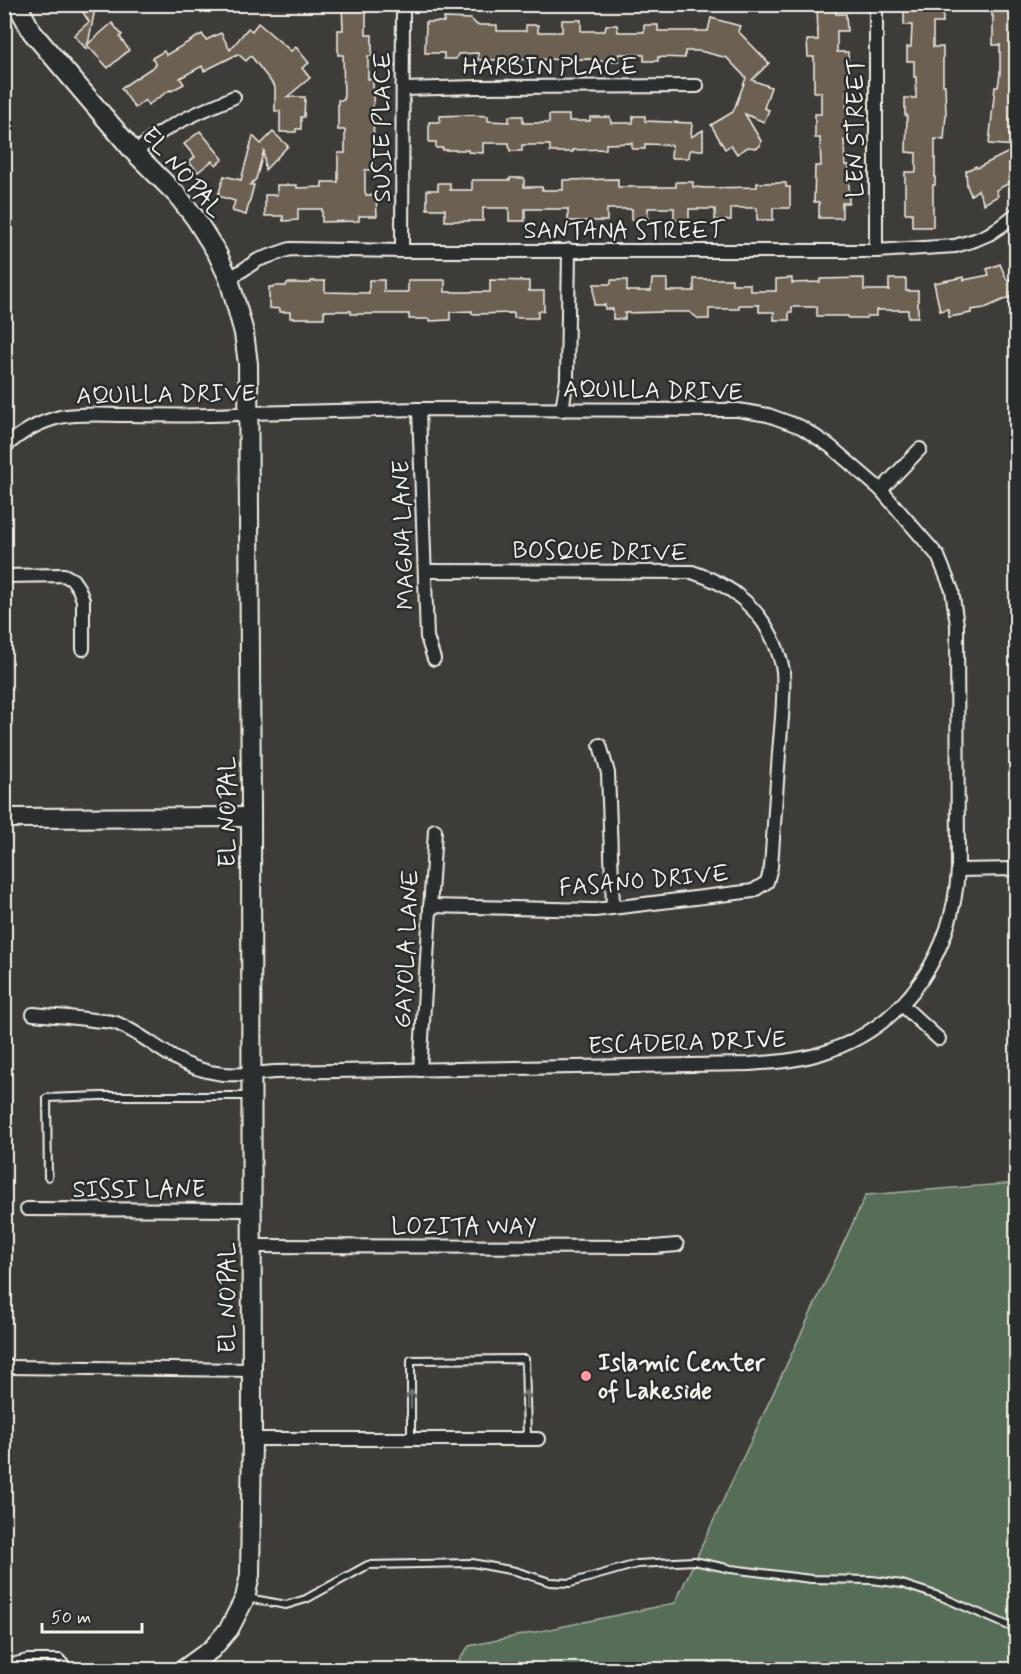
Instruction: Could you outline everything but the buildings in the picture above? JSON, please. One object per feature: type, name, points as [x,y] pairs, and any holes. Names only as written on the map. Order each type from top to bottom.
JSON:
[{"type":"main road","name":"EL NOPAL","points":[[17,4],[32,32],[135,153],[177,195],[195,218],[217,253],[229,279],[244,333],[248,364],[251,817],[252,1439],[250,1575],[246,1598],[229,1629],[212,1649],[183,1670]]},
{"type":"main road","points":[[4,819],[251,817]]},
{"type":"street","name":"SUSIE PLACE","points":[[402,251],[403,4]]},
{"type":"street","name":"LEN STREET","points":[[876,4],[876,251]]},
{"type":"street","name":"HARBIN PLACE","points":[[404,89],[697,86]]},
{"type":"street","points":[[135,153],[150,139],[170,126],[234,97]]},
{"type":"street","name":"SANTANA STREET","points":[[229,279],[258,260],[290,249],[876,251],[955,246],[989,234],[1017,214]]},
{"type":"street","points":[[562,410],[567,379],[568,250]]},
{"type":"street","name":"AQUILLA DRIVE","points":[[4,448],[36,426],[76,415],[224,415],[419,409],[738,410],[768,415],[801,427],[816,436],[881,490],[938,556],[948,578],[957,625],[958,870]]},
{"type":"street","name":"MAGNA LANE","points":[[419,409],[427,637],[434,659]]},
{"type":"street","points":[[881,490],[920,449]]},
{"type":"street","name":"BOSQUE DRIVE","points":[[425,571],[692,572],[730,589],[751,607],[768,630],[780,656],[783,670],[771,867],[767,882],[753,891]]},
{"type":"street","points":[[4,576],[64,575],[73,580],[83,600],[83,648]]},
{"type":"street","points":[[600,745],[608,773],[613,907]]},
{"type":"street","name":"GAYOLA LANE","points":[[420,1070],[435,830]]},
{"type":"street","points":[[958,870],[1017,869]]},
{"type":"street","name":"ESCADERA DRIVE","points":[[33,1014],[77,1017],[114,1023],[148,1040],[196,1069],[220,1075],[274,1072],[750,1064],[787,1061],[818,1055],[850,1042],[867,1033],[902,1005],[925,975],[943,943],[954,907],[958,870]]},
{"type":"street","name":"FASANO DRIVE","points":[[430,906],[595,910],[753,891]]},
{"type":"street","points":[[902,1005],[939,1039]]},
{"type":"street","name":"SISSI LANE","points":[[27,1209],[251,1210]]},
{"type":"street","name":"LOZITA WAY","points":[[251,1246],[654,1247],[677,1245]]},
{"type":"street","points":[[8,1367],[251,1370]]},
{"type":"street","points":[[252,1439],[532,1439]]},
{"type":"lane","points":[[48,1177],[47,1098],[251,1096]]},
{"type":"lane","points":[[411,1439],[411,1360],[525,1359],[532,1439]]},
{"type":"lane","points":[[246,1598],[286,1605],[306,1599],[368,1565],[472,1563],[515,1571],[550,1582],[570,1583],[637,1564],[694,1561],[731,1569],[811,1579],[872,1580],[902,1584],[942,1597],[1017,1629]]},
{"type":"lane","points":[[4,1664],[27,1658],[60,1658],[71,1670]]},
{"type":"green space","points":[[1016,1183],[1016,1669],[452,1670],[469,1646],[675,1603],[866,1195]]},
{"type":"place","name":"Islamic Center of Lakeside","points":[[586,1376]]}]
